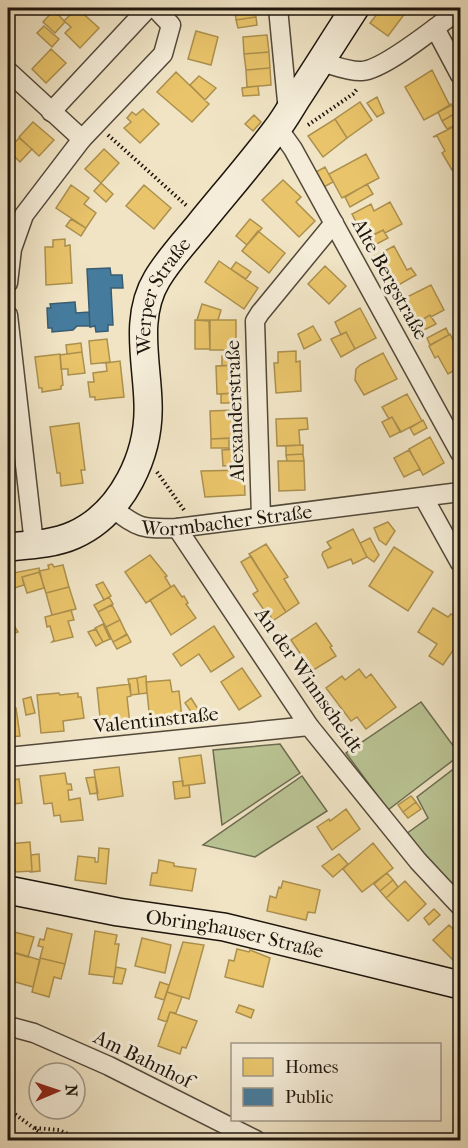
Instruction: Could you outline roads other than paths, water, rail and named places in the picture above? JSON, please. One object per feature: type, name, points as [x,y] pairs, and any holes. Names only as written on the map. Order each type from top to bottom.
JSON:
[{"type":"main road","name":"Werper Straße","points":[[111,507],[135,471],[148,428],[143,352],[144,331],[150,295],[157,279],[202,220],[284,127],[355,8]]},
{"type":"main road","name":"Wormbacher Straße","points":[[8,547],[73,535],[93,524],[111,507]]},
{"type":"main road","name":"Obringhauser Straße","points":[[8,890],[118,912],[224,927],[460,985]]},
{"type":"street","points":[[51,112],[148,8]]},
{"type":"street","points":[[8,283],[12,249],[24,215],[82,139],[165,50],[171,25],[155,8]]},
{"type":"street","points":[[278,8],[284,127]]},
{"type":"street","points":[[321,62],[357,71],[370,70],[460,9]]},
{"type":"street","points":[[435,28],[460,75]]},
{"type":"street","points":[[8,71],[82,139]]},
{"type":"street","name":"Alte Bergstraße","points":[[284,127],[460,453]]},
{"type":"street","name":"Alexanderstraße","points":[[261,517],[255,321],[334,223]]},
{"type":"street","points":[[8,315],[34,544]]},
{"type":"street","name":"Wormbacher Straße","points":[[111,507],[141,528],[186,526],[460,492]]},
{"type":"street","points":[[424,498],[460,563]]},
{"type":"street","name":"An der Winnscheidt","points":[[186,526],[309,726],[418,861],[460,906]]},
{"type":"street","name":"Valentinstraße","points":[[8,757],[309,726]]},
{"type":"street","name":"Am Bahnhof","points":[[8,1026],[34,1033],[109,1066],[256,1140]]}]
